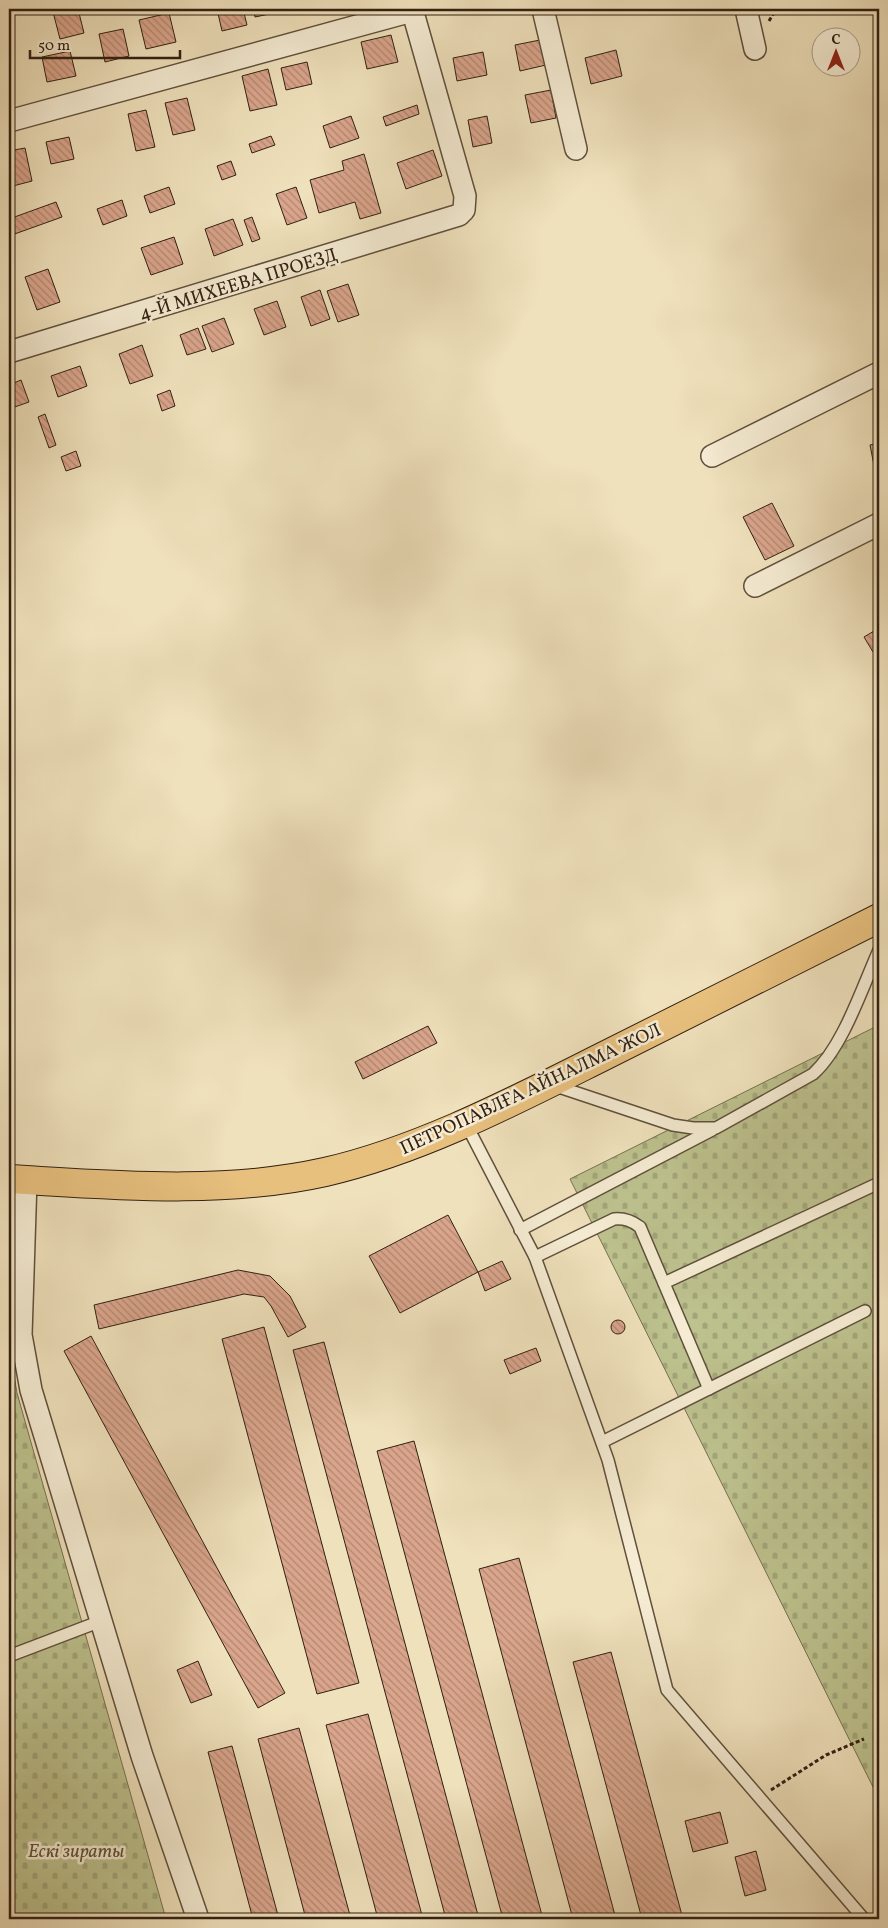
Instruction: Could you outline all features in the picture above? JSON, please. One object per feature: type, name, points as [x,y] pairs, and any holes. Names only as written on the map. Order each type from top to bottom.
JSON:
[{"type":"highway","name":"ПЕТРОПАВЛҒА АЙНАЛМА ЖОЛ","points":[[17,1180],[130,1186],[204,1185],[273,1181],[325,1172],[389,1153],[465,1122],[549,1084],[879,918]]},
{"type":"street","points":[[543,9],[576,149]]},
{"type":"street","points":[[746,9],[755,49]]},
{"type":"street","points":[[9,121],[412,10]]},
{"type":"street","name":"4-Й МИХЕЕВА ПРОЕЗД","points":[[9,352],[452,219],[464,210],[465,196],[412,10]]},
{"type":"street","points":[[712,456],[879,373]]},
{"type":"street","points":[[755,586],[879,524]]},
{"type":"street","points":[[17,1180],[20,1335],[31,1390],[142,1756],[198,1919]]},
{"type":"lane","points":[[520,1230],[716,1128],[813,1074],[836,1046],[879,950]]},
{"type":"lane","points":[[549,1084],[674,1125],[693,1128],[716,1128]]},
{"type":"lane","points":[[465,1122],[535,1257],[602,1442],[667,1690],[864,1919]]},
{"type":"lane","points":[[664,1283],[879,1183]]},
{"type":"lane","points":[[535,1257],[614,1219],[623,1218],[640,1227],[709,1388]]},
{"type":"lane","points":[[602,1442],[865,1311]]},
{"type":"lane","points":[[9,1656],[101,1621]]},
{"type":"path","points":[[760,1797],[826,1755],[864,1739]]},
{"type":"green space","points":[[879,1025],[879,1799],[570,1179]]},
{"type":"green space","name":"Ескі зираты","points":[[9,1346],[17,1393],[166,1919],[9,1919]]},
{"type":"building","points":[[78,9],[84,33],[60,39],[53,12]]},
{"type":"building","points":[[217,9],[243,9],[247,25],[222,31]]},
{"type":"building","points":[[253,9],[278,9],[279,12],[255,17]]},
{"type":"building","points":[[169,13],[176,42],[146,49],[139,20]]},
{"type":"building","points":[[123,29],[129,56],[105,62],[99,34]]},
{"type":"building","points":[[391,35],[398,62],[367,69],[361,42]]},
{"type":"building","points":[[540,40],[546,65],[520,71],[515,45]]},
{"type":"building","points":[[616,50],[622,76],[591,84],[585,58]]},
{"type":"building","points":[[70,51],[76,76],[47,82],[42,57]]},
{"type":"building","points":[[483,52],[487,75],[457,81],[453,58]]},
{"type":"building","points":[[307,62],[312,84],[286,90],[281,68]]},
{"type":"building","points":[[268,69],[277,105],[250,111],[242,76]]},
{"type":"building","points":[[551,90],[556,118],[531,123],[525,95]]},
{"type":"building","points":[[187,98],[195,130],[173,135],[165,103]]},
{"type":"building","points":[[417,105],[419,114],[386,126],[383,117]]},
{"type":"building","points":[[146,110],[155,147],[136,151],[128,114]]},
{"type":"building","points":[[351,116],[359,138],[330,148],[323,126]]},
{"type":"building","points":[[487,116],[492,143],[473,147],[468,120]]},
{"type":"building","points":[[271,136],[275,145],[252,153],[249,144]]},
{"type":"building","points":[[69,137],[74,159],[51,164],[46,142]]},
{"type":"building","points":[[25,148],[32,181],[13,186],[9,168],[9,151]]},
{"type":"building","points":[[433,150],[442,176],[406,189],[397,163]]},
{"type":"building","points":[[364,154],[381,213],[360,219],[355,202],[319,213],[310,180],[344,170],[342,161]]},
{"type":"building","points":[[231,161],[236,175],[222,180],[217,166]]},
{"type":"building","points":[[169,187],[175,204],[150,213],[144,196]]},
{"type":"building","points":[[296,187],[307,218],[287,225],[276,194]]},
{"type":"building","points":[[122,200],[127,216],[103,225],[97,209]]},
{"type":"building","points":[[56,202],[62,217],[9,236],[9,219]]},
{"type":"building","points":[[252,217],[260,239],[252,242],[244,220]]},
{"type":"building","points":[[233,219],[243,245],[214,256],[205,229]]},
{"type":"building","points":[[174,237],[183,264],[151,275],[141,248]]},
{"type":"building","points":[[48,269],[60,302],[37,310],[25,277]]},
{"type":"building","points":[[348,284],[359,315],[338,322],[327,291]]},
{"type":"building","points":[[320,290],[330,319],[311,326],[301,297]]},
{"type":"building","points":[[277,301],[286,327],[264,335],[254,309]]},
{"type":"building","points":[[224,318],[234,344],[212,352],[202,326]]},
{"type":"building","points":[[198,328],[206,349],[187,355],[180,335]]},
{"type":"building","points":[[142,345],[153,376],[130,384],[119,354]]},
{"type":"building","points":[[80,366],[87,386],[58,397],[51,376]]},
{"type":"building","points":[[21,380],[29,402],[9,409],[9,385]]},
{"type":"building","points":[[170,390],[175,406],[162,411],[157,395]]},
{"type":"building","points":[[45,414],[56,445],[49,448],[38,417]]},
{"type":"building","points":[[879,443],[879,486],[878,486],[870,445]]},
{"type":"building","points":[[76,451],[81,466],[66,471],[61,457]]},
{"type":"building","points":[[772,503],[794,546],[765,560],[743,517]]},
{"type":"building","points":[[879,628],[879,649],[873,652],[864,637]]},
{"type":"building","points":[[428,1026],[437,1043],[363,1079],[355,1062]]},
{"type":"building","points":[[448,1215],[478,1272],[400,1313],[369,1256]]},
{"type":"building","points":[[502,1261],[511,1279],[485,1291],[478,1272]]},
{"type":"building","points":[[238,1270],[270,1276],[290,1296],[306,1327],[288,1337],[264,1297],[244,1294],[99,1329],[94,1305]]},
{"type":"building","points":[[615,1320],[621,1320],[625,1327],[621,1334],[615,1334],[611,1330],[611,1324]]},
{"type":"building","points":[[264,1327],[359,1683],[317,1694],[222,1339]]},
{"type":"building","points":[[91,1336],[285,1693],[258,1708],[64,1351]]},
{"type":"building","points":[[324,1342],[479,1919],[446,1919],[293,1350]]},
{"type":"building","points":[[536,1348],[541,1361],[510,1374],[504,1360]]},
{"type":"building","points":[[414,1441],[543,1919],[503,1919],[377,1451]]},
{"type":"building","points":[[519,1558],[616,1919],[573,1919],[479,1569]]},
{"type":"building","points":[[611,1652],[683,1919],[642,1919],[573,1662]]},
{"type":"building","points":[[198,1661],[212,1695],[191,1703],[177,1670]]},
{"type":"building","points":[[368,1714],[423,1919],[378,1919],[326,1725]]},
{"type":"building","points":[[299,1728],[351,1919],[306,1919],[258,1739]]},
{"type":"building","points":[[232,1746],[279,1919],[253,1919],[208,1752]]},
{"type":"building","points":[[720,1812],[728,1843],[693,1852],[685,1821]]},
{"type":"building","points":[[756,1851],[766,1890],[745,1896],[735,1857]]}]
